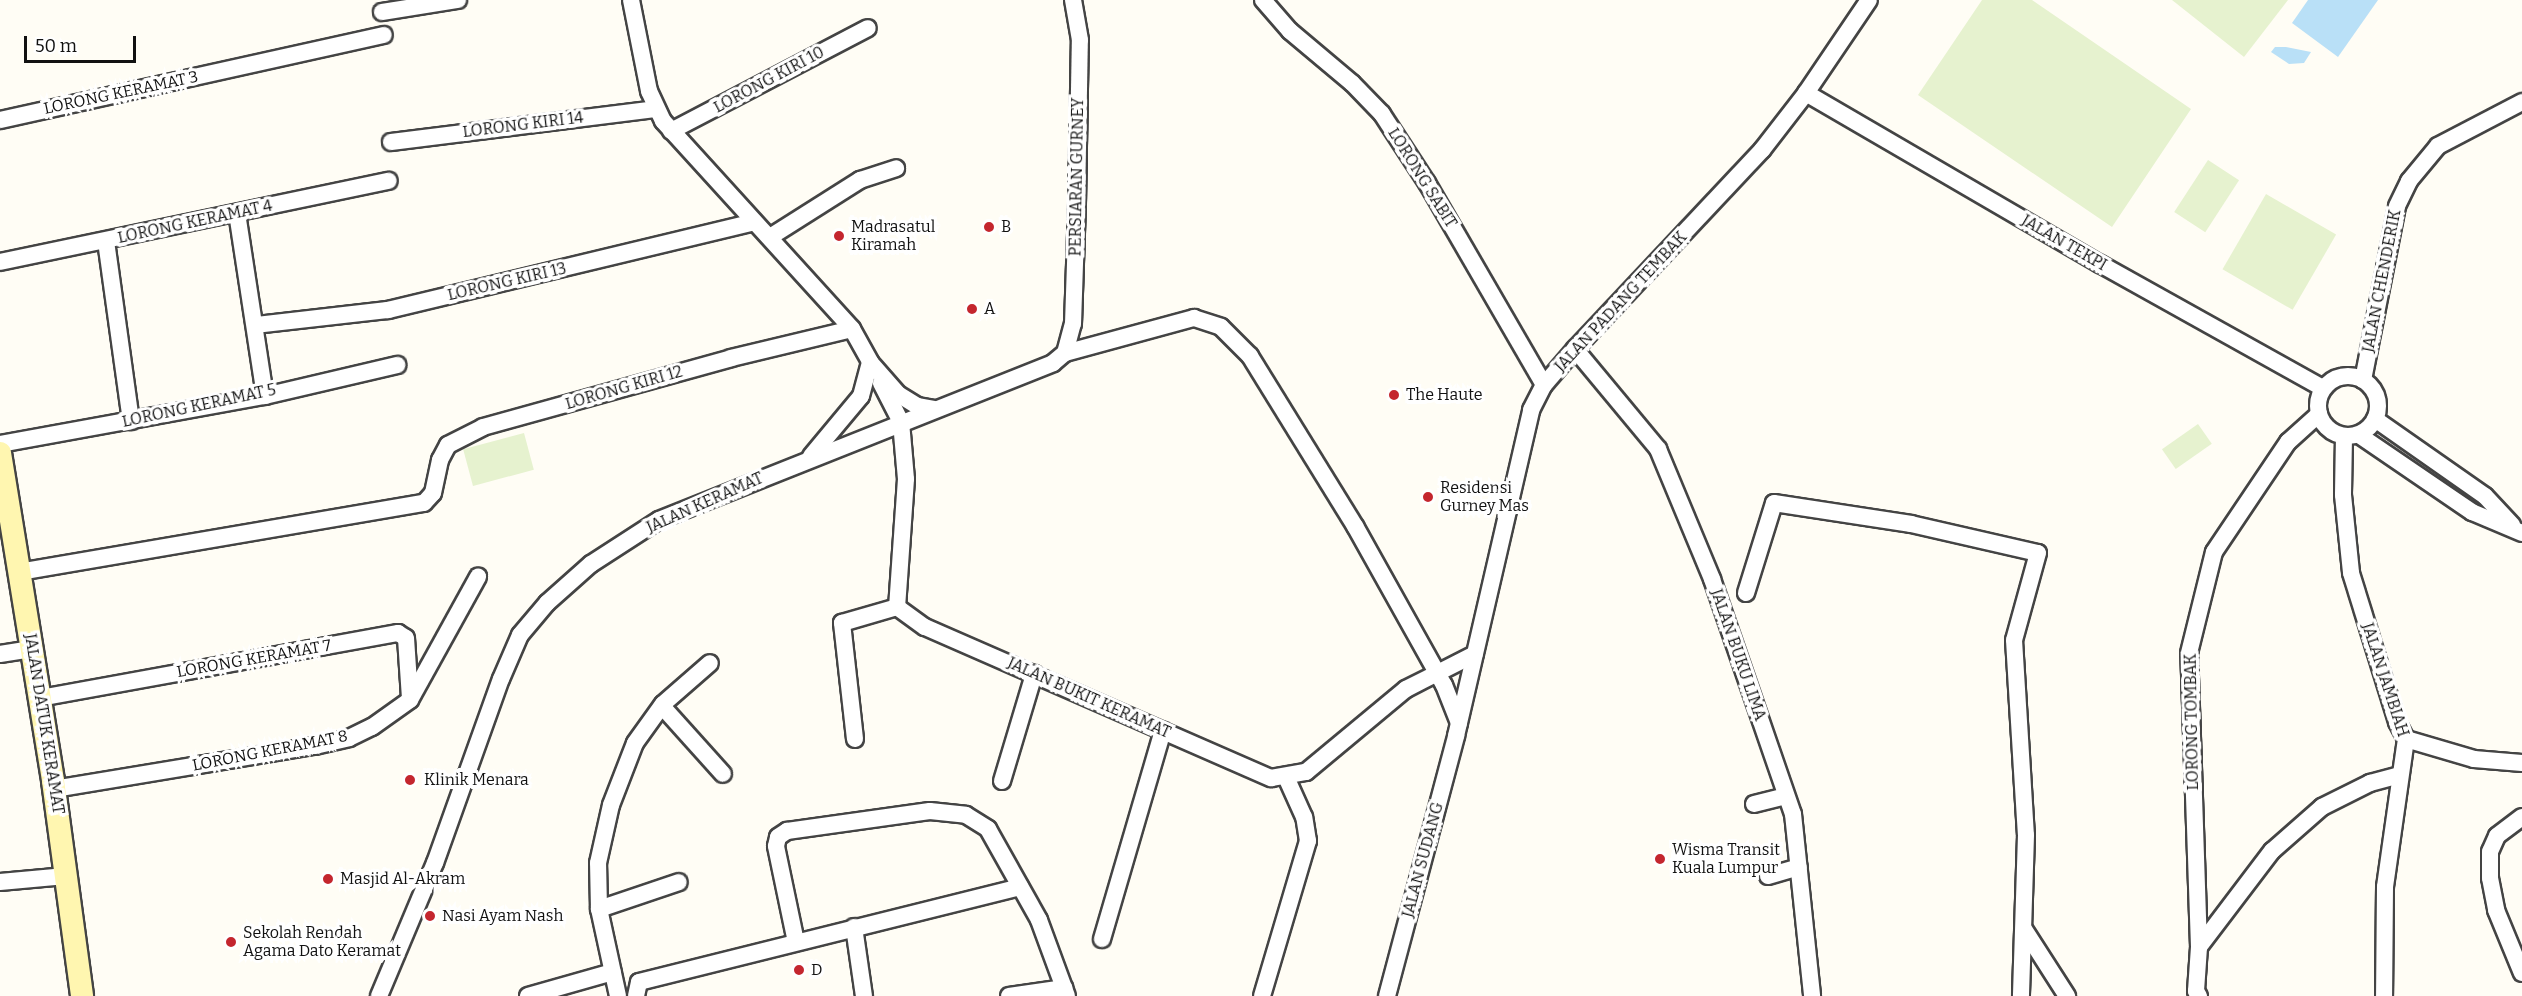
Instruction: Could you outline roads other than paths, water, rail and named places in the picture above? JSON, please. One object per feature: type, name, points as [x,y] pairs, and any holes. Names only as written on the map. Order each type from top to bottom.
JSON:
[{"type":"street","points":[[382,12],[459,0]]},
{"type":"street","points":[[631,0],[655,109],[671,131],[852,329],[901,422],[906,478],[897,608],[842,623],[855,739]]},
{"type":"street","name":"PERSIARAN GURNEY","points":[[1065,353],[1073,324],[1077,204],[1080,40],[1073,0]]},
{"type":"street","name":"LORONG SABIT","points":[[1263,0],[1290,31],[1352,83],[1382,114],[1427,183],[1544,385]]},
{"type":"street","name":"JALAN PADANG TEMBAK","points":[[1475,654],[1531,410],[1544,385],[1762,150],[1806,93],[1869,0]]},
{"type":"street","name":"LORONG KIRI 10","points":[[671,131],[868,28]]},
{"type":"street","name":"LORONG KERAMAT 3","points":[[0,120],[384,35]]},
{"type":"street","name":"JALAN TEKPI","points":[[1806,93],[2100,264],[2323,388]]},
{"type":"street","name":"JALAN CHENDERIK","points":[[2363,380],[2397,206],[2409,181],[2438,146],[2522,102]]},
{"type":"street","name":"LORONG KIRI 14","points":[[391,142],[655,109]]},
{"type":"street","points":[[770,237],[860,180],[896,168]]},
{"type":"street","name":"LORONG KERAMAT 4","points":[[0,262],[389,181]]},
{"type":"street","points":[[237,213],[256,325],[265,396]]},
{"type":"street","name":"LORONG KIRI 13","points":[[256,325],[388,310],[754,222]]},
{"type":"street","points":[[106,241],[131,421]]},
{"type":"street","points":[[1065,353],[1194,318],[1221,327],[1250,356],[1323,473],[1437,674],[1459,723]]},
{"type":"street","name":"LORONG KIRI 12","points":[[19,572],[424,503],[434,493],[440,460],[448,445],[483,427],[731,358],[852,329]]},
{"type":"street","name":"JALAN BUKU LIMA","points":[[1575,349],[1658,449],[1712,579],[1793,814],[1812,996]]},
{"type":"street","name":"JALAN KERAMAT","points":[[379,996],[435,863],[520,635],[547,603],[591,564],[659,520],[809,458],[1053,363],[1065,353]]},
{"type":"street","points":[[870,362],[907,401],[935,409]]},
{"type":"street","name":"JALAN KERAMAT","points":[[809,458],[861,396],[870,362]]},
{"type":"street","name":"LORONG KERAMAT 5","points":[[0,444],[265,396],[397,365]]},
{"type":"street","points":[[2375,419],[2375,393],[2363,380],[2337,377],[2323,388],[2319,414],[2328,429],[2351,435],[2472,512],[2518,530]]},
{"type":"street","name":"LORONG TOMBAK","points":[[2199,996],[2196,991],[2199,947],[2189,653],[2214,552],[2288,441],[2319,414]]},
{"type":"street","points":[[2351,435],[2375,419]]},
{"type":"street","points":[[2375,419],[2485,496],[2518,530]]},
{"type":"street","name":"JALAN JAMBIAH","points":[[2351,435],[2343,495],[2351,573],[2397,722],[2406,739],[2399,775],[2385,887],[2384,996]]},
{"type":"street","name":"JALAN DATUK KERAMAT","points":[[0,453],[5,515],[19,572],[40,698],[82,996]]},
{"type":"street","points":[[1746,592],[1774,502],[1911,524],[2037,554],[2014,640],[2024,787],[2024,929],[2020,945],[2021,996]]},
{"type":"street","name":"LORONG KERAMAT 8","points":[[54,789],[349,738],[410,699],[478,577]]},
{"type":"street","name":"JALAN BUKIT KERAMAT","points":[[897,608],[925,627],[1271,778],[1286,777]]},
{"type":"street","name":"LORONG KERAMAT 7","points":[[40,698],[398,633],[406,638],[410,699]]},
{"type":"street","points":[[0,654],[32,649]]},
{"type":"street","points":[[1262,996],[1308,841],[1300,806],[1286,777],[1306,772],[1406,689],[1475,654]]},
{"type":"street","name":"JALAN SUDANG","points":[[1387,996],[1475,654]]},
{"type":"street","points":[[618,996],[599,909],[598,863],[611,805],[635,744],[662,706],[710,663]]},
{"type":"street","points":[[1002,781],[1034,674]]},
{"type":"street","points":[[662,706],[723,774]]},
{"type":"street","points":[[1102,939],[1163,731]]},
{"type":"street","points":[[2406,739],[2474,759],[2522,762]]},
{"type":"street","points":[[2199,947],[2272,851],[2322,807],[2370,783],[2399,775]]},
{"type":"street","points":[[1754,804],[1786,795]]},
{"type":"street","points":[[796,942],[776,846],[778,837],[787,831],[930,812],[966,815],[988,829],[1039,920],[1065,992],[1018,995]]},
{"type":"street","points":[[2522,817],[2497,836],[2490,852],[2490,878],[2496,910],[2522,973]]},
{"type":"street","points":[[1768,876],[1799,867]]},
{"type":"street","points":[[0,882],[66,876]]},
{"type":"street","points":[[599,909],[679,882]]},
{"type":"street","points":[[636,996],[639,982],[1020,887]]},
{"type":"street","points":[[854,927],[864,996]]},
{"type":"street","points":[[2024,929],[2067,996]]},
{"type":"street","points":[[528,996],[613,972]]},
{"type":"water","points":[[2308,0],[2378,0],[2338,57],[2292,23]]},
{"type":"water","points":[[2275,47],[2311,52],[2304,63],[2289,64],[2271,52]]},
{"type":"place","name":"B","points":[[989,227]]},
{"type":"place","name":"Madrasatul Kiramah","points":[[839,236]]},
{"type":"place","name":"A","points":[[972,309]]},
{"type":"place","name":"The Haute","points":[[1394,395]]},
{"type":"place","name":"Residensi Gurney Mas","points":[[1428,497]]},
{"type":"place","name":"Klinik Menara","points":[[410,780]]},
{"type":"place","name":"Wisma Transit Kuala Lumpur","points":[[1660,859]]},
{"type":"place","name":"Masjid Al-Akram","points":[[328,879]]},
{"type":"place","name":"Nasi Ayam Nash","points":[[430,916]]},
{"type":"place","name":"Sekolah Rendah Agama Dato Keramat","points":[[231,942]]},
{"type":"place","name":"D","points":[[799,970]]}]
